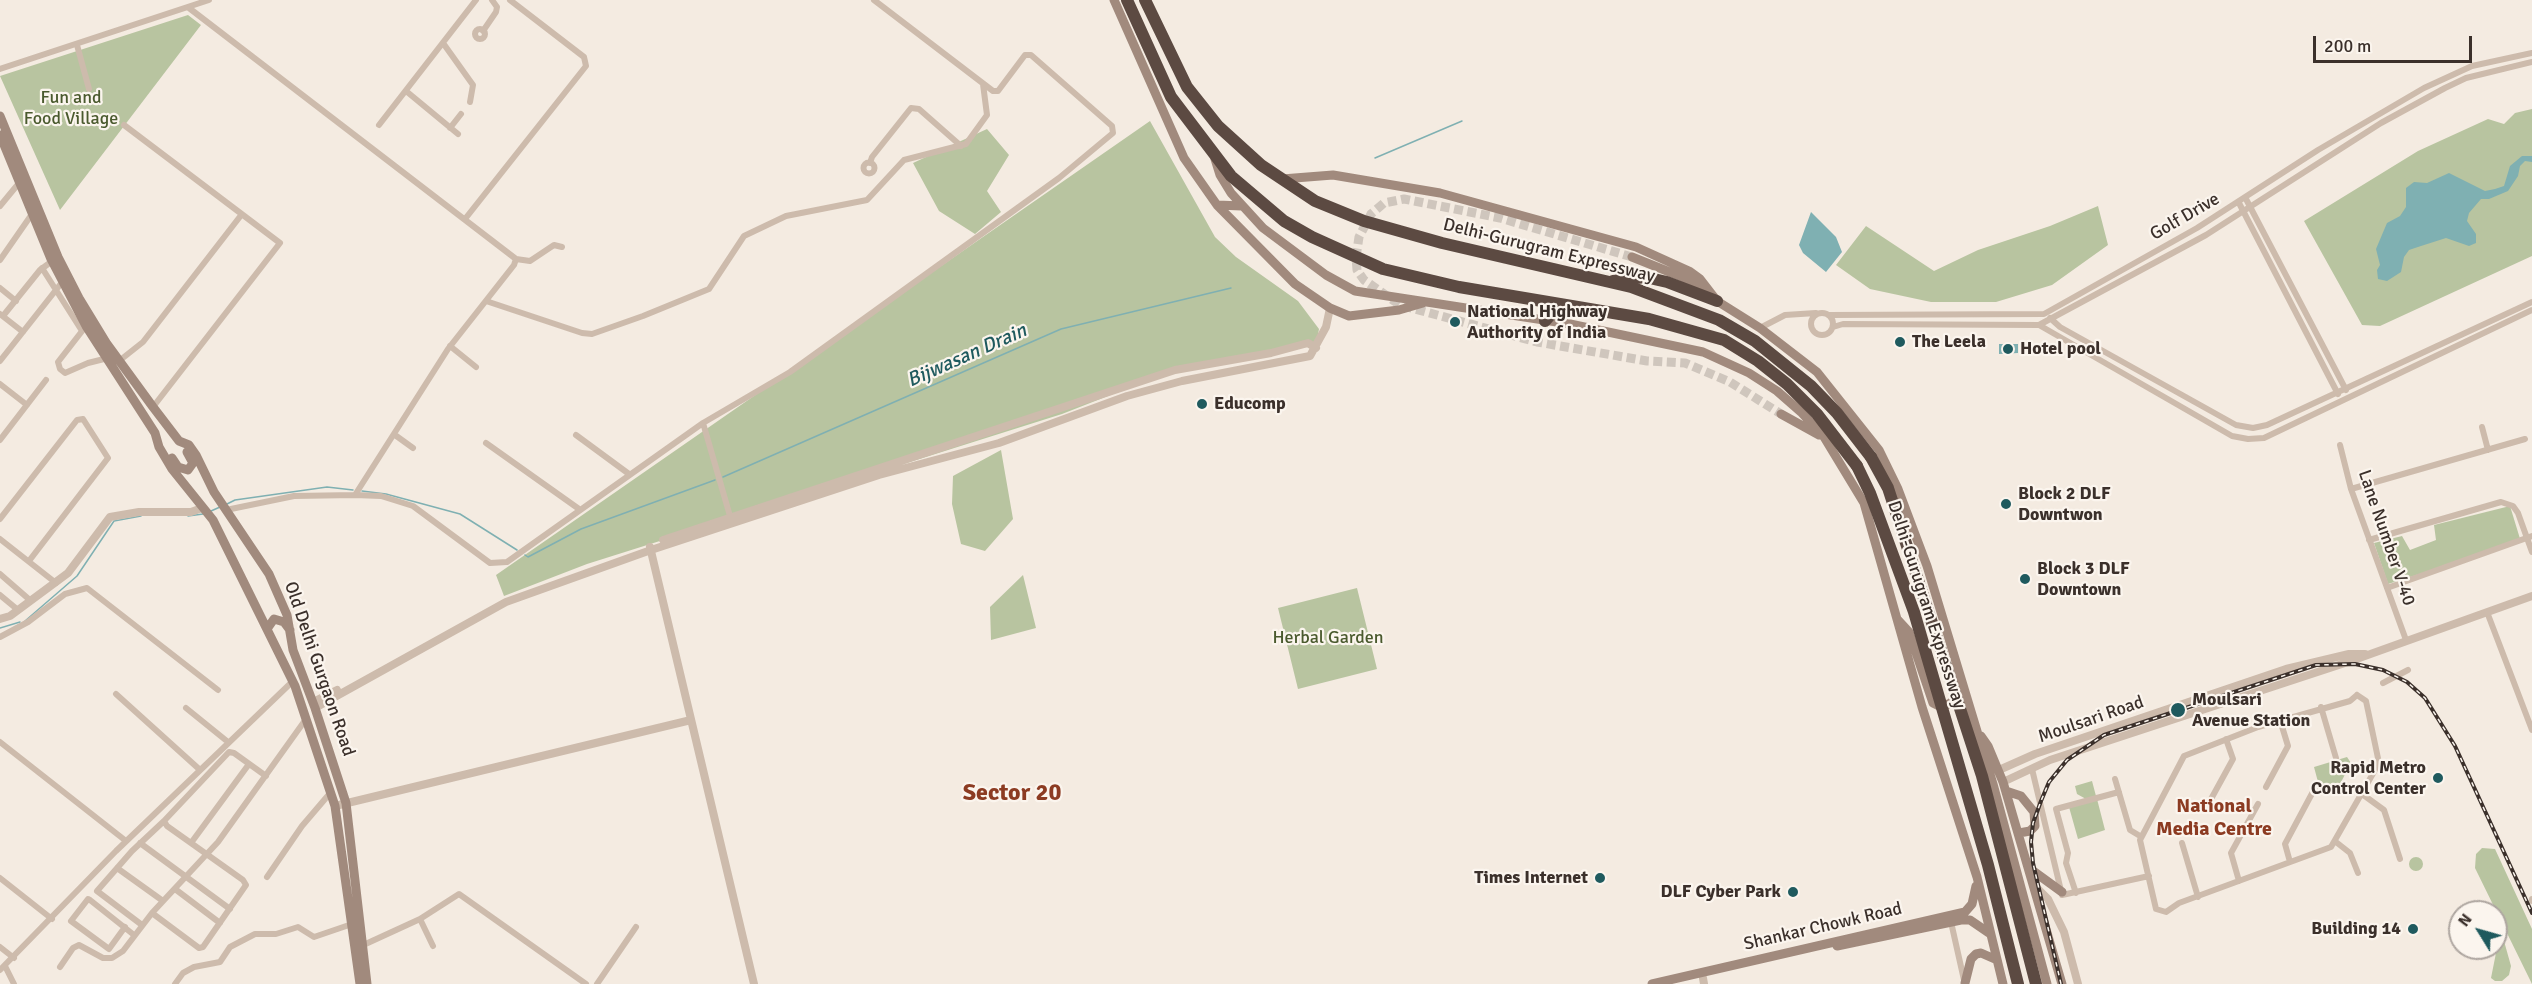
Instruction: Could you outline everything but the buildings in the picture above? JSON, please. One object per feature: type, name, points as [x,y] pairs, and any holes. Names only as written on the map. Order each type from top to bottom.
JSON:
[{"type":"highway","name":"Delhi-Gurugram Expressway","points":[[1127,0],[1171,97],[1215,158],[1262,204],[1284,221],[1312,237],[1383,269],[1459,287],[1649,320],[1724,340],[1758,361],[1787,384],[1817,414],[1857,466],[1870,493],[1914,612],[1988,865],[2018,984]]},
{"type":"highway","name":"Delhi-Gurugram Expressway","points":[[1145,0],[1187,87],[1218,126],[1261,165],[1315,201],[1364,221],[1501,258],[1631,287],[1719,320],[1755,341],[1811,386],[1837,413],[1871,457],[1888,488],[1982,776],[2037,984]]},
{"type":"highway","points":[[1609,282],[1645,277],[1716,301]]},
{"type":"highway","points":[[1545,321],[1560,304]]},
{"type":"main road","points":[[1114,0],[1184,158],[1217,206],[1290,278],[1330,308],[1349,316],[1369,315],[1427,302]]},
{"type":"main road","name":"Old Delhi Gurgaon Road","points":[[0,116],[63,281],[84,329],[109,358],[155,433],[159,447],[172,469],[205,511],[241,573],[293,681],[332,791],[352,924],[367,984]]},
{"type":"main road","name":"Old Delhi Gurgaon Road","points":[[0,135],[32,214],[55,259],[119,361],[179,441],[189,446],[196,455],[224,506],[269,574],[287,615],[293,650],[314,705],[346,803],[359,947],[360,984]]},
{"type":"main road","points":[[1215,158],[1220,175],[1242,206],[1263,228],[1296,254],[1355,291],[1545,321],[1683,347],[1723,359],[1777,391],[1824,438],[1864,502],[1897,619],[1977,877],[2003,984]]},
{"type":"main road","points":[[1281,179],[1333,175],[1440,193],[1613,239],[1689,271],[1700,279],[1716,301]]},
{"type":"main road","points":[[1217,206],[1242,206]]},
{"type":"main road","points":[[1632,257],[1682,278],[1760,328],[1817,372],[1878,450],[1898,489],[1927,566],[1977,732],[2047,984]]},
{"type":"main road","points":[[1781,414],[1824,438]]},
{"type":"main road","points":[[155,433],[178,467],[188,470],[193,463],[179,441]]},
{"type":"main road","points":[[267,629],[273,619],[284,622],[290,630]]},
{"type":"main road","points":[[1897,619],[1909,632],[1933,703],[1938,706],[1953,703],[1960,695],[1963,684]]},
{"type":"main road","points":[[1977,732],[1988,746],[1999,770],[2030,868],[2062,984]]},
{"type":"main road","points":[[2004,786],[2021,796],[2034,812],[2035,826],[2030,831],[2019,833]]},
{"type":"main road","points":[[2030,868],[2062,892]]},
{"type":"main road","name":"Shankar Chowk Road","points":[[1652,984],[1965,912],[1976,894],[1977,877]]},
{"type":"main road","name":"Shankar Chowk Road","points":[[1675,984],[1703,981],[1951,922],[1970,920],[1989,933]]},
{"type":"main road","points":[[1965,984],[1971,959],[1976,954],[1981,953],[1997,960]]},
{"type":"street","points":[[0,69],[209,0]]},
{"type":"street","points":[[379,125],[476,0]]},
{"type":"street","points":[[483,30],[496,12],[497,6],[492,0]]},
{"type":"street","points":[[465,219],[586,66],[584,57],[510,0]]},
{"type":"street","points":[[224,506],[294,496],[381,496],[413,506],[481,557],[496,564],[507,561],[703,423],[790,372],[1059,178],[1113,133],[1112,126],[1031,55],[1023,57],[996,92],[874,0]]},
{"type":"street","points":[[189,8],[516,259],[530,261],[554,245],[562,247]]},
{"type":"street","points":[[443,43],[473,85],[470,102]]},
{"type":"street","points":[[77,45],[89,89]]},
{"type":"street","points":[[2529,54],[2530,63]]},
{"type":"street","name":"Golf Drive","points":[[1829,315],[2044,314],[2246,199],[2318,150],[2440,80],[2472,66],[2529,54]]},
{"type":"street","name":"Golf Drive","points":[[1833,327],[1855,324],[2039,325],[2244,213],[2344,146],[2445,88],[2483,73],[2530,63]]},
{"type":"street","points":[[486,301],[582,333],[596,333],[709,289],[716,282],[740,240],[750,232],[793,214],[867,200],[904,160],[961,146],[970,140],[987,115],[983,84]]},
{"type":"street","points":[[406,91],[458,134]]},
{"type":"street","points":[[870,163],[872,157],[911,108],[919,109],[961,146]]},
{"type":"street","points":[[450,128],[461,114]]},
{"type":"street","points":[[124,125],[278,240],[279,246],[153,408]]},
{"type":"street","points":[[0,206],[19,183]]},
{"type":"street","points":[[2246,199],[2349,396]]},
{"type":"street","points":[[2239,203],[2341,400]]},
{"type":"street","points":[[0,260],[32,214]]},
{"type":"street","points":[[119,361],[142,342],[242,214]]},
{"type":"street","points":[[2172,242],[2176,252]]},
{"type":"street","points":[[23,332],[1,315],[42,268],[55,259]]},
{"type":"street","points":[[355,495],[450,346],[516,259]]},
{"type":"street","points":[[42,268],[55,291],[84,329],[58,362],[62,372],[65,373],[88,363],[109,358]]},
{"type":"street","points":[[0,361],[63,281]]},
{"type":"street","points":[[0,288],[16,300]]},
{"type":"street","points":[[2044,314],[2060,327],[2242,427],[2267,425],[2422,351],[2532,302]]},
{"type":"street","points":[[314,705],[498,601],[650,548],[879,475],[999,442],[1127,396],[1182,381],[1310,356],[1326,327],[1330,308]]},
{"type":"street","points":[[2039,325],[2237,437],[2265,438],[2532,310]]},
{"type":"street","points":[[1760,328],[1785,315],[1817,314],[1829,315],[1833,327],[1825,334],[1815,333],[1811,321],[1817,314]]},
{"type":"street","points":[[650,548],[730,516],[1175,370],[1271,353],[1302,344],[1311,344],[1316,348]]},
{"type":"street","points":[[450,346],[476,367]]},
{"type":"street","points":[[2422,351],[2426,359]]},
{"type":"street","points":[[0,440],[46,380]]},
{"type":"street","points":[[0,384],[27,405]]},
{"type":"street","points":[[0,519],[77,420],[83,419],[108,458],[29,561]]},
{"type":"street","points":[[703,423],[730,516]]},
{"type":"street","points":[[2482,427],[2488,450]]},
{"type":"street","points":[[395,435],[413,448]]},
{"type":"street","points":[[576,435],[629,474]]},
{"type":"street","points":[[2351,489],[2525,439]]},
{"type":"street","points":[[486,443],[579,509]]},
{"type":"street","name":"Lane Number V-40","points":[[2340,445],[2351,489],[2406,640]]},
{"type":"street","points":[[2369,540],[2501,502],[2513,506],[2530,537],[2532,552]]},
{"type":"street","points":[[0,637],[28,622],[110,517],[139,512],[205,511]]},
{"type":"street","points":[[2387,588],[2530,537]]},
{"type":"street","points":[[0,539],[29,561],[53,592]]},
{"type":"street","points":[[650,548],[754,984]]},
{"type":"street","points":[[0,574],[31,601]]},
{"type":"street","points":[[0,619],[10,616],[31,601],[53,592],[92,590],[218,690]]},
{"type":"street","points":[[0,595],[18,610]]},
{"type":"street","name":"Moulsari Road","points":[[2004,786],[2050,760],[2532,596]]},
{"type":"street","points":[[2487,612],[2532,730]]},
{"type":"street","name":"Moulsari Road","points":[[1999,770],[2286,669],[2349,654],[2366,654]]},
{"type":"street","points":[[2383,683],[2408,670]]},
{"type":"street","points":[[14,984],[3,968],[126,841],[293,681]]},
{"type":"street","points":[[116,694],[199,770]]},
{"type":"street","points":[[2357,696],[2366,700],[2380,758],[2336,842],[2331,848],[2160,912],[2154,905],[2155,896],[2139,845],[2140,836],[2184,756],[2280,720],[2321,707],[2350,701],[2357,696]]},
{"type":"street","points":[[2321,707],[2336,758]]},
{"type":"street","points":[[186,708],[228,742]]},
{"type":"street","points":[[60,967],[76,946],[82,946],[97,956],[112,958],[123,951],[152,913],[207,855],[306,719]]},
{"type":"street","points":[[335,806],[691,720]]},
{"type":"street","points":[[2266,787],[2288,746],[2280,720]]},
{"type":"street","points":[[2205,810],[2233,759],[2226,739]]},
{"type":"street","points":[[0,742],[126,841]]},
{"type":"street","points":[[142,925],[98,891],[117,868],[229,752],[266,776]]},
{"type":"street","points":[[191,843],[249,764]]},
{"type":"street","points":[[2009,765],[2010,773],[2017,777]]},
{"type":"street","points":[[2032,769],[2062,892],[2065,896],[2149,876]]},
{"type":"street","points":[[2115,779],[2130,830],[2140,836]]},
{"type":"street","points":[[2290,862],[2285,844],[2316,786]]},
{"type":"street","points":[[267,877],[302,825],[332,791]]},
{"type":"street","points":[[2076,893],[2066,863],[2068,854],[2056,809],[2119,792]]},
{"type":"street","points":[[2362,794],[2384,810],[2400,859]]},
{"type":"street","points":[[2239,881],[2231,853],[2258,804]]},
{"type":"street","points":[[152,913],[200,948],[245,888],[245,882],[166,826],[164,821]]},
{"type":"street","points":[[2336,842],[2350,853],[2358,873]]},
{"type":"street","points":[[140,843],[230,909]]},
{"type":"street","points":[[2182,843],[2198,897]]},
{"type":"street","points":[[117,868],[163,902]]},
{"type":"street","points":[[0,878],[52,919]]},
{"type":"street","points":[[2034,885],[2048,899],[2064,932],[2078,984]]},
{"type":"street","points":[[175,889],[220,923]]},
{"type":"street","points":[[359,947],[420,919],[459,894],[586,984]]},
{"type":"street","points":[[124,927],[109,949],[71,921],[88,899],[124,927],[134,935]]},
{"type":"street","points":[[420,919],[433,946]]},
{"type":"street","points":[[1951,922],[1965,984]]},
{"type":"street","points":[[174,984],[183,973],[194,967],[220,962],[230,947],[255,934],[276,934],[298,927],[314,937],[352,924]]},
{"type":"street","points":[[597,984],[636,927]]},
{"type":"street","points":[[0,947],[14,958]]},
{"type":"green space","name":"Fun and Food Village","points":[[188,15],[201,25],[60,210],[0,76]]},
{"type":"green space","points":[[2532,109],[2532,256],[2380,326],[2362,325],[2304,221],[2418,151],[2488,119],[2504,124],[2515,113]]},
{"type":"green space","points":[[1150,121],[1215,237],[1236,257],[1298,301],[1319,329],[1316,345],[1159,376],[1062,414],[587,564],[504,596],[496,575]]},
{"type":"green space","points":[[987,129],[1009,155],[987,191],[1001,212],[975,234],[939,211],[913,163]]},
{"type":"green space","points":[[2098,206],[2108,245],[2052,285],[1996,302],[1931,302],[1870,289],[1836,265],[1866,226],[1934,271],[1978,250],[2050,226]]},
{"type":"green space","points":[[1001,450],[1013,519],[985,551],[961,544],[952,504],[953,476]]},
{"type":"green space","points":[[2510,506],[2521,542],[2388,584],[2374,543],[2402,536],[2410,550],[2436,540],[2434,525]]},
{"type":"green space","points":[[1023,575],[1036,628],[991,640],[990,607]]},
{"type":"green space","name":"Herbal Garden","points":[[1357,588],[1377,669],[1298,689],[1278,608]]},
{"type":"green space","points":[[2347,757],[2351,763],[2339,786],[2337,785],[2334,790],[2318,782],[2314,767]]},
{"type":"green space","points":[[2092,781],[2096,796],[2086,799],[2077,794],[2075,786]]},
{"type":"green space","points":[[2097,799],[2105,830],[2078,839],[2069,807]]},
{"type":"green space","points":[[2482,848],[2495,849],[2532,929],[2532,984],[2508,935],[2508,900],[2491,900],[2475,868],[2476,854]]},
{"type":"green space","points":[[2413,857],[2419,857],[2423,864],[2419,871],[2413,871],[2409,867],[2409,861]]},
{"type":"green space","points":[[2508,955],[2511,966],[2509,975],[2502,981],[2495,981],[2491,978],[2495,960],[2508,960]]},
{"type":"water","points":[[2522,156],[2532,156],[2532,162],[2525,161],[2520,166],[2518,176],[2508,191],[2489,199],[2481,199],[2469,213],[2467,221],[2476,234],[2476,243],[2469,246],[2446,238],[2409,250],[2404,257],[2401,272],[2387,281],[2378,279],[2377,270],[2380,265],[2376,249],[2387,223],[2400,216],[2406,207],[2406,188],[2414,182],[2427,183],[2449,173],[2485,191],[2495,189],[2504,186],[2510,166]]},
{"type":"water","points":[[1811,212],[1836,237],[1842,252],[1826,272],[1803,253],[1799,245]]},
{"type":"water","name":"Hotel pool","points":[[1999,344],[2018,344],[2018,353],[1999,354]]},
{"type":"waterway","name":"Bijwasan Drain","points":[[1375,158],[1462,121]]},
{"type":"waterway","name":"Bijwasan Drain","points":[[723,477],[1061,329],[1231,288]]},
{"type":"waterway","name":"Bijwasan Drain","points":[[525,555],[528,557],[581,529],[715,480]]},
{"type":"waterway","name":"Bijwasan Drain","points":[[227,504],[235,500],[327,487],[353,490]]},
{"type":"waterway","name":"Bijwasan Drain","points":[[362,491],[386,494],[460,514],[517,550]]},
{"type":"waterway","name":"Bijwasan Drain","points":[[211,511],[220,507]]},
{"type":"waterway","name":"Bijwasan Drain","points":[[188,516],[203,514]]},
{"type":"waterway","name":"Bijwasan Drain","points":[[25,621],[77,576],[114,521],[141,516]]},
{"type":"waterway","name":"Bijwasan Drain","points":[[0,628],[20,622]]},
{"type":"tunnel","points":[[1632,257],[1500,218],[1404,199],[1384,203],[1371,214],[1359,237],[1356,257],[1357,270],[1364,280],[1400,305],[1537,342],[1647,361],[1685,363],[1730,382],[1781,414]]},
{"type":"railway","points":[[2061,984],[2033,863],[2031,842],[2033,823],[2049,782],[2067,760],[2104,735],[2316,665],[2355,664],[2383,670],[2407,682],[2425,698],[2455,746],[2532,913]]},
{"type":"place","name":"National Highway Authority of India","points":[[1455,322]]},
{"type":"place","name":"The Leela","points":[[1900,342]]},
{"type":"place","name":"Hotel pool","points":[[2008,349]]},
{"type":"place","name":"Educomp","points":[[1202,404]]},
{"type":"place","name":"Block 2 DLF Downtwon","points":[[2006,504]]},
{"type":"place","name":"Block 3 DLF Downtown","points":[[2025,579]]},
{"type":"place","name":"Moulsari Avenue Station","points":[[2178,710]]},
{"type":"place","name":"Rapid Metro Control Center","points":[[2438,778]]},
{"type":"place","name":"Times Internet","points":[[1600,878]]},
{"type":"place","name":"DLF Cyber Park","points":[[1793,892]]},
{"type":"place","name":"Building 14","points":[[2413,929]]},
{"type":"district","name":"Sector 20","points":[[1012,794]]},
{"type":"district","name":"National Media Centre","points":[[2214,818]]}]
